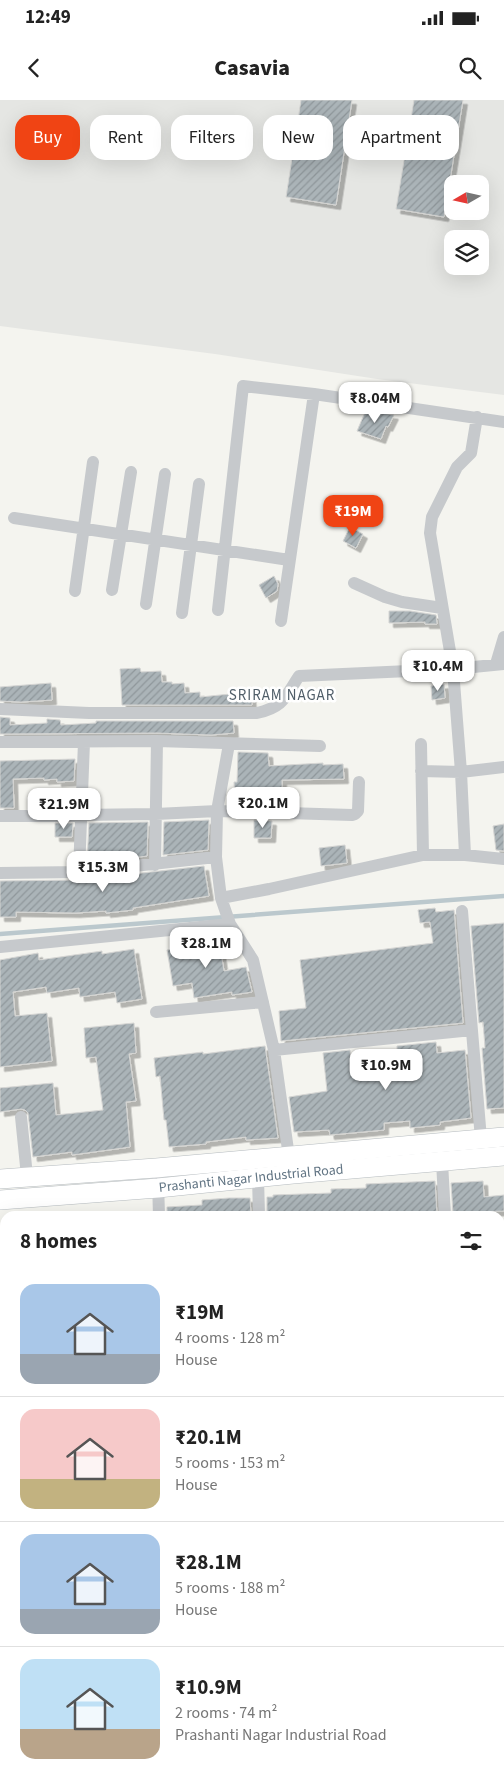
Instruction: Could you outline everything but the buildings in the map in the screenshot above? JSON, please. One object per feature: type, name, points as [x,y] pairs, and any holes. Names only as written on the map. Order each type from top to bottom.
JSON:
[{"type":"street","points":[[218,610],[243,386],[314,394],[504,422]]},
{"type":"street","points":[[281,621],[314,394]]},
{"type":"street","points":[[465,855],[462,772],[452,669],[430,533],[432,517],[457,467],[471,453],[477,418]]},
{"type":"street","points":[[74,591],[93,462]]},
{"type":"street","points":[[112,590],[131,472]]},
{"type":"street","points":[[146,604],[165,474]]},
{"type":"street","points":[[182,613],[199,484]]},
{"type":"street","points":[[14,518],[289,560]]},
{"type":"street","points":[[354,583],[386,598],[442,608]]},
{"type":"street","points":[[0,709],[89,712],[257,712],[272,710],[281,703],[299,676],[452,669],[500,664],[504,637]]},
{"type":"street","points":[[155,865],[157,741]]},
{"type":"street","points":[[0,742],[157,741],[320,746]]},
{"type":"street","points":[[79,872],[84,742]]},
{"type":"street","points":[[229,744],[217,811],[216,857],[221,898],[229,923],[253,960],[274,1050],[289,1157]]},
{"type":"street","points":[[421,744],[423,855]]},
{"type":"street","points":[[421,771],[462,772],[504,767]]},
{"type":"street","points":[[0,816],[156,814],[217,811],[356,814],[358,811],[359,782]]},
{"type":"street","points":[[221,898],[423,855],[465,855],[504,859]]},
{"type":"street","points":[[0,873],[79,872],[216,857]]},
{"type":"street","points":[[462,911],[481,1139]]},
{"type":"street","points":[[0,947],[229,923]]},
{"type":"street","points":[[156,1012],[263,1002]]},
{"type":"street","points":[[274,1050],[472,1030]]},
{"type":"street","points":[[21,1117],[28,1176]]},
{"type":"street","name":"Prashanti Nagar Industrial Road","points":[[0,1178],[156,1168],[504,1137]]},
{"type":"street","name":"Prashanti Nagar Industrial Road","points":[[0,1200],[158,1188],[258,1177],[504,1156]]},
{"type":"street","points":[[442,1162],[445,1211]]},
{"type":"street","points":[[156,1168],[159,1211]]},
{"type":"street","points":[[258,1177],[259,1211]]},
{"type":"shaded area","points":[[0,100],[504,100],[504,395],[377,379],[215,354],[0,326]]},
{"type":"waterway","points":[[0,934],[504,896]]},
{"type":"district","name":"SRIRAM NAGAR","points":[[282,695]]}]
